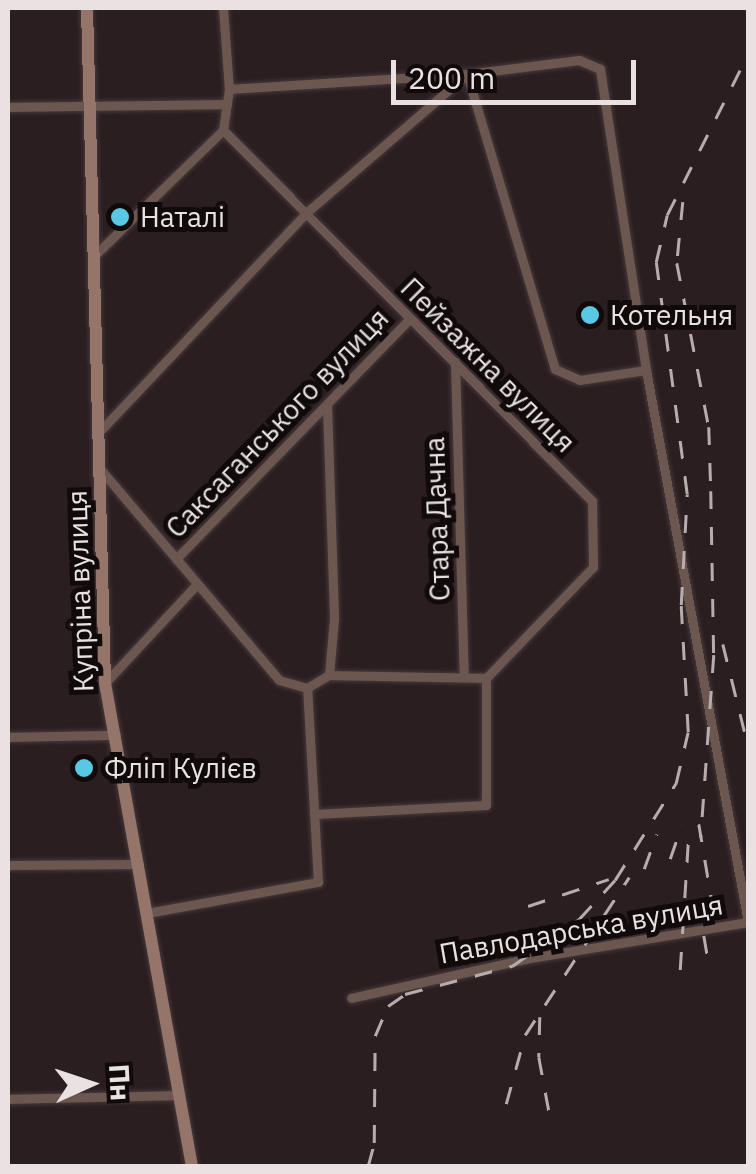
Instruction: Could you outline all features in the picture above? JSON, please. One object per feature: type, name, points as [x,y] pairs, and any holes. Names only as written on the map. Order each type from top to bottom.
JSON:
[{"type":"main road","name":"Купріна вулиця","points":[[88,8],[105,683],[192,1166]]},
{"type":"street","points":[[96,254],[222,130],[229,90],[224,8]]},
{"type":"street","name":"Павлодарська вулиця","points":[[351,998],[525,959],[748,922],[646,370],[600,69],[579,60],[467,74]]},
{"type":"street","points":[[229,90],[467,74]]},
{"type":"street","points":[[100,431],[306,213],[467,74]]},
{"type":"street","points":[[467,74],[555,370],[580,380],[646,370]]},
{"type":"street","points":[[8,108],[227,104]]},
{"type":"street","name":"Пейзажна вулиця","points":[[222,130],[592,501],[593,567],[486,678]]},
{"type":"street","name":"Саксаганського вулиця","points":[[176,559],[410,318]]},
{"type":"street","name":"Стара Дачна","points":[[455,362],[464,675]]},
{"type":"street","points":[[326,404],[334,619],[329,676]]},
{"type":"street","points":[[101,470],[279,680],[306,688],[329,676],[486,678],[486,805],[314,814]]},
{"type":"street","points":[[105,683],[197,584]]},
{"type":"street","points":[[147,913],[318,882],[306,688]]},
{"type":"street","points":[[8,737],[116,735]]},
{"type":"street","points":[[8,865],[138,864]]},
{"type":"street","points":[[8,1099],[179,1095]]},
{"type":"railway","points":[[368,1166],[374,1143],[375,1036],[388,1006],[405,994],[512,966],[579,919],[615,880],[676,783],[688,732],[681,605],[687,494],[656,262],[667,215],[748,54]]},
{"type":"railway","points":[[683,202],[677,263],[709,427],[711,491],[714,655],[701,838]]},
{"type":"railway","points":[[723,644],[748,745]]},
{"type":"railway","points":[[699,824],[715,919]]},
{"type":"railway","points":[[670,859],[682,825]]},
{"type":"railway","points":[[680,970],[689,828]]},
{"type":"railway","points":[[644,869],[657,834]]},
{"type":"railway","points":[[506,1104],[525,1035],[629,877]]},
{"type":"railway","points":[[528,906],[609,879]]},
{"type":"railway","points":[[698,900],[709,965]]},
{"type":"railway","points":[[540,1017],[539,1057],[552,1127]]},
{"type":"place","name":"Наталі","points":[[120,217]]},
{"type":"place","name":"Котельня","points":[[590,315]]},
{"type":"place","name":"Фліп Кулієв","points":[[84,768]]}]
